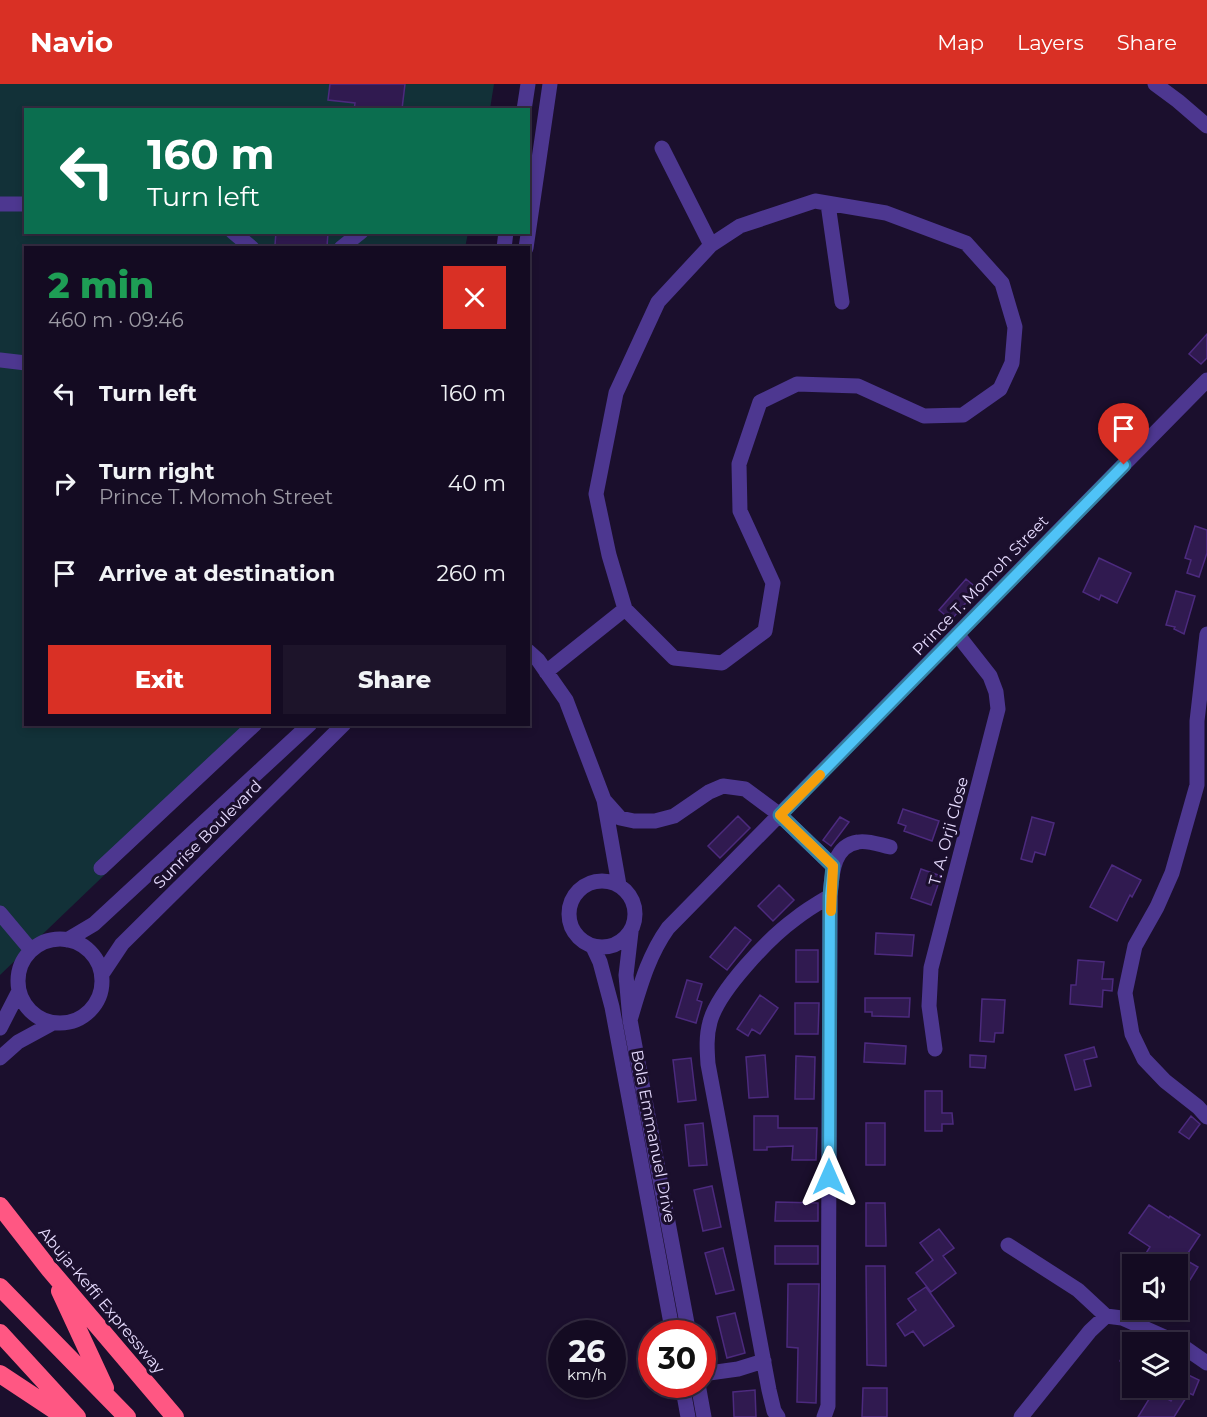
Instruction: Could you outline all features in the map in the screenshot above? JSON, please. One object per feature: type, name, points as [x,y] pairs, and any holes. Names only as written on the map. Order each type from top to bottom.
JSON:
[{"type":"highway","name":"Abuja-Keffi Expressway","points":[[0,1206],[50,1270],[175,1417]]},
{"type":"highway","points":[[50,1270],[111,1400]]},
{"type":"highway","points":[[0,1287],[127,1417]]},
{"type":"highway","points":[[0,1333],[77,1417]]},
{"type":"highway","points":[[0,1374],[65,1417]]},
{"type":"street","points":[[524,108],[528,84]]},
{"type":"street","points":[[530,221],[550,84]]},
{"type":"street","points":[[1155,84],[1178,100],[1207,126]]},
{"type":"street","points":[[662,148],[711,245]]},
{"type":"street","points":[[815,201],[828,204],[886,213],[966,243],[1002,283],[1015,327],[1012,363],[1000,389],[963,415],[924,416],[858,386],[797,384],[760,402],[740,464],[740,511],[773,583],[765,631],[722,663],[674,658],[625,609],[609,555],[596,494],[616,393],[658,302],[711,245],[740,226],[815,201]]},
{"type":"street","points":[[0,204],[24,204]]},
{"type":"street","points":[[828,204],[842,302]]},
{"type":"street","points":[[235,234],[250,246]]},
{"type":"street","points":[[344,246],[358,234]]},
{"type":"street","points":[[0,360],[24,363]]},
{"type":"street","name":"Prince T. Momoh Street","points":[[630,1020],[649,960],[657,943],[668,928],[1207,380]]},
{"type":"street","points":[[546,672],[625,609]]},
{"type":"street","name":"T. A. Orji Close","points":[[935,1049],[929,1006],[931,968],[998,709],[996,692],[990,676],[957,634]]},
{"type":"street","points":[[1207,634],[1197,721],[1202,786],[1158,907],[1135,946],[1125,993],[1132,1034],[1144,1059],[1165,1082],[1198,1107],[1207,1117]]},
{"type":"street","points":[[530,653],[566,700],[604,800],[619,885]]},
{"type":"street","points":[[101,868],[251,726]]},
{"type":"street","name":"Sunrise Boulevard","points":[[67,940],[94,924],[308,726]]},
{"type":"street","name":"Sunrise Boulevard","points":[[102,974],[122,944],[342,726]]},
{"type":"street","points":[[604,800],[620,818],[655,821],[674,816],[709,792],[723,786],[745,789],[780,815],[833,866]]},
{"type":"street","points":[[824,1417],[828,1406],[830,896],[833,866],[840,853],[849,845],[859,842],[890,847]]},
{"type":"street","points":[[598,881],[619,885],[633,901],[636,912],[631,932],[615,946],[593,947],[582,942],[574,933],[570,923],[568,912],[571,901],[587,884],[598,881]]},
{"type":"street","points":[[778,1417],[774,1411],[764,1361],[708,1064],[708,1032],[710,1021],[721,998],[745,968],[793,920],[830,896]]},
{"type":"street","points":[[0,913],[31,950]]},
{"type":"street","name":"Bola Emmanuel Drive","points":[[631,932],[626,975],[630,1020],[686,1320]]},
{"type":"street","points":[[54,939],[67,940],[80,943],[90,951],[98,962],[103,988],[99,1001],[80,1019],[67,1023],[53,1023],[31,1012],[19,992],[18,980],[24,959],[31,950],[54,939]]},
{"type":"street","name":"Bola Emmanuel Drive","points":[[593,947],[600,962],[612,1007],[670,1320]]},
{"type":"street","points":[[0,1028],[19,992]]},
{"type":"street","points":[[0,1058],[18,1042],[53,1023]]},
{"type":"street","points":[[1008,1245],[1078,1290],[1106,1316],[1122,1318],[1153,1332]]},
{"type":"street","points":[[1021,1417],[1090,1331],[1106,1316]]},
{"type":"street","points":[[1188,1350],[1207,1363]]},
{"type":"street","points":[[716,1372],[738,1369],[764,1361]]},
{"type":"street","points":[[685,1398],[688,1417]]},
{"type":"street","points":[[701,1398],[704,1417]]},
{"type":"green space","points":[[0,84],[494,84],[490,108],[24,108],[24,234],[468,234],[465,246],[24,246],[24,726],[260,726],[0,975]]},
{"type":"building","points":[[330,84],[405,84],[402,108],[354,108],[355,103],[328,100]]},
{"type":"building","points":[[276,234],[328,234],[327,246],[275,245]]},
{"type":"building","points":[[1207,334],[1207,358],[1201,364],[1189,354]]},
{"type":"building","points":[[1195,526],[1207,530],[1207,553],[1199,577],[1187,573],[1191,560],[1185,558]]},
{"type":"building","points":[[1099,558],[1131,573],[1117,603],[1101,595],[1099,600],[1083,592]]},
{"type":"building","points":[[966,579],[978,589],[951,620],[939,610]]},
{"type":"building","points":[[1176,591],[1195,596],[1184,634],[1174,629],[1175,627],[1166,625]]},
{"type":"building","points":[[903,809],[939,821],[932,841],[904,831],[906,826],[898,823]]},
{"type":"building","points":[[738,816],[750,828],[720,858],[708,846]]},
{"type":"building","points":[[840,817],[849,822],[831,846],[823,840]]},
{"type":"building","points":[[1032,817],[1054,823],[1045,855],[1035,852],[1032,862],[1021,859]]},
{"type":"building","points":[[1112,865],[1141,880],[1132,897],[1130,895],[1117,921],[1090,907]]},
{"type":"building","points":[[921,869],[941,876],[931,905],[911,898]]},
{"type":"building","points":[[779,885],[794,900],[773,921],[758,906]]},
{"type":"building","points":[[735,927],[751,940],[727,970],[710,957]]},
{"type":"building","points":[[876,933],[914,935],[912,956],[875,954]]},
{"type":"building","points":[[796,950],[818,950],[818,982],[796,982]]},
{"type":"building","points":[[1078,960],[1104,962],[1102,979],[1113,979],[1112,991],[1103,990],[1102,1007],[1070,1004],[1071,985],[1076,985]]},
{"type":"building","points":[[687,980],[702,984],[697,1000],[702,1002],[696,1023],[676,1017]]},
{"type":"building","points":[[760,995],[778,1008],[760,1034],[752,1029],[748,1036],[737,1029]]},
{"type":"building","points":[[865,998],[910,998],[909,1017],[872,1016],[872,1012],[865,1012]]},
{"type":"building","points":[[982,999],[1005,1000],[1003,1033],[995,1033],[994,1042],[980,1041]]},
{"type":"building","points":[[795,1003],[819,1003],[818,1034],[795,1034]]},
{"type":"building","points":[[865,1043],[906,1046],[905,1064],[864,1062]]},
{"type":"building","points":[[1094,1047],[1097,1057],[1084,1060],[1091,1086],[1075,1090],[1065,1055]]},
{"type":"building","points":[[765,1055],[768,1097],[749,1098],[746,1057]]},
{"type":"building","points":[[970,1055],[986,1056],[985,1068],[970,1067]]},
{"type":"building","points":[[796,1056],[815,1057],[814,1099],[795,1099]]},
{"type":"building","points":[[691,1058],[696,1100],[678,1102],[673,1060]]},
{"type":"building","points":[[925,1091],[942,1091],[942,1113],[952,1113],[953,1124],[942,1124],[942,1131],[925,1131]]},
{"type":"building","points":[[754,1116],[778,1116],[778,1128],[817,1128],[816,1160],[792,1160],[793,1146],[754,1150]]},
{"type":"building","points":[[1191,1116],[1200,1124],[1189,1139],[1179,1132]]},
{"type":"building","points":[[703,1123],[707,1165],[689,1166],[685,1125]]},
{"type":"building","points":[[866,1123],[885,1123],[885,1165],[866,1165]]},
{"type":"building","points":[[712,1186],[721,1227],[703,1231],[694,1190]]},
{"type":"building","points":[[776,1202],[818,1203],[818,1221],[775,1221]]},
{"type":"building","points":[[866,1203],[885,1203],[886,1246],[866,1246]]},
{"type":"building","points":[[1149,1205],[1200,1235],[1187,1254],[1145,1254],[1150,1247],[1129,1233]]},
{"type":"building","points":[[939,1229],[954,1248],[943,1256],[956,1273],[931,1292],[916,1273],[933,1260],[920,1243]]},
{"type":"building","points":[[775,1246],[818,1246],[818,1264],[775,1264]]},
{"type":"building","points":[[723,1248],[734,1290],[716,1294],[705,1253]]},
{"type":"building","points":[[1188,1261],[1198,1267],[1188,1283]]},
{"type":"building","points":[[866,1266],[885,1266],[886,1366],[867,1365]]},
{"type":"building","points":[[788,1284],[819,1284],[816,1403],[797,1402],[798,1348],[787,1347]]},
{"type":"building","points":[[926,1287],[954,1326],[924,1346],[913,1331],[905,1336],[897,1324],[916,1310],[908,1299]]},
{"type":"building","points":[[735,1313],[745,1353],[727,1358],[717,1317]]},
{"type":"building","points":[[1188,1375],[1199,1380],[1193,1395],[1188,1395]]},
{"type":"building","points":[[863,1388],[887,1388],[887,1417],[862,1417]]},
{"type":"building","points":[[755,1390],[756,1417],[734,1417],[733,1392]]},
{"type":"building","points":[[1150,1398],[1166,1398],[1171,1401],[1173,1398],[1186,1398],[1174,1417],[1138,1417]]},
{"type":"slow traffic","points":[[820,775],[780,815],[833,866],[831,911]]},
{"type":"route","points":[[829,1177],[830,896],[833,866],[780,815],[1124,465]]}]
